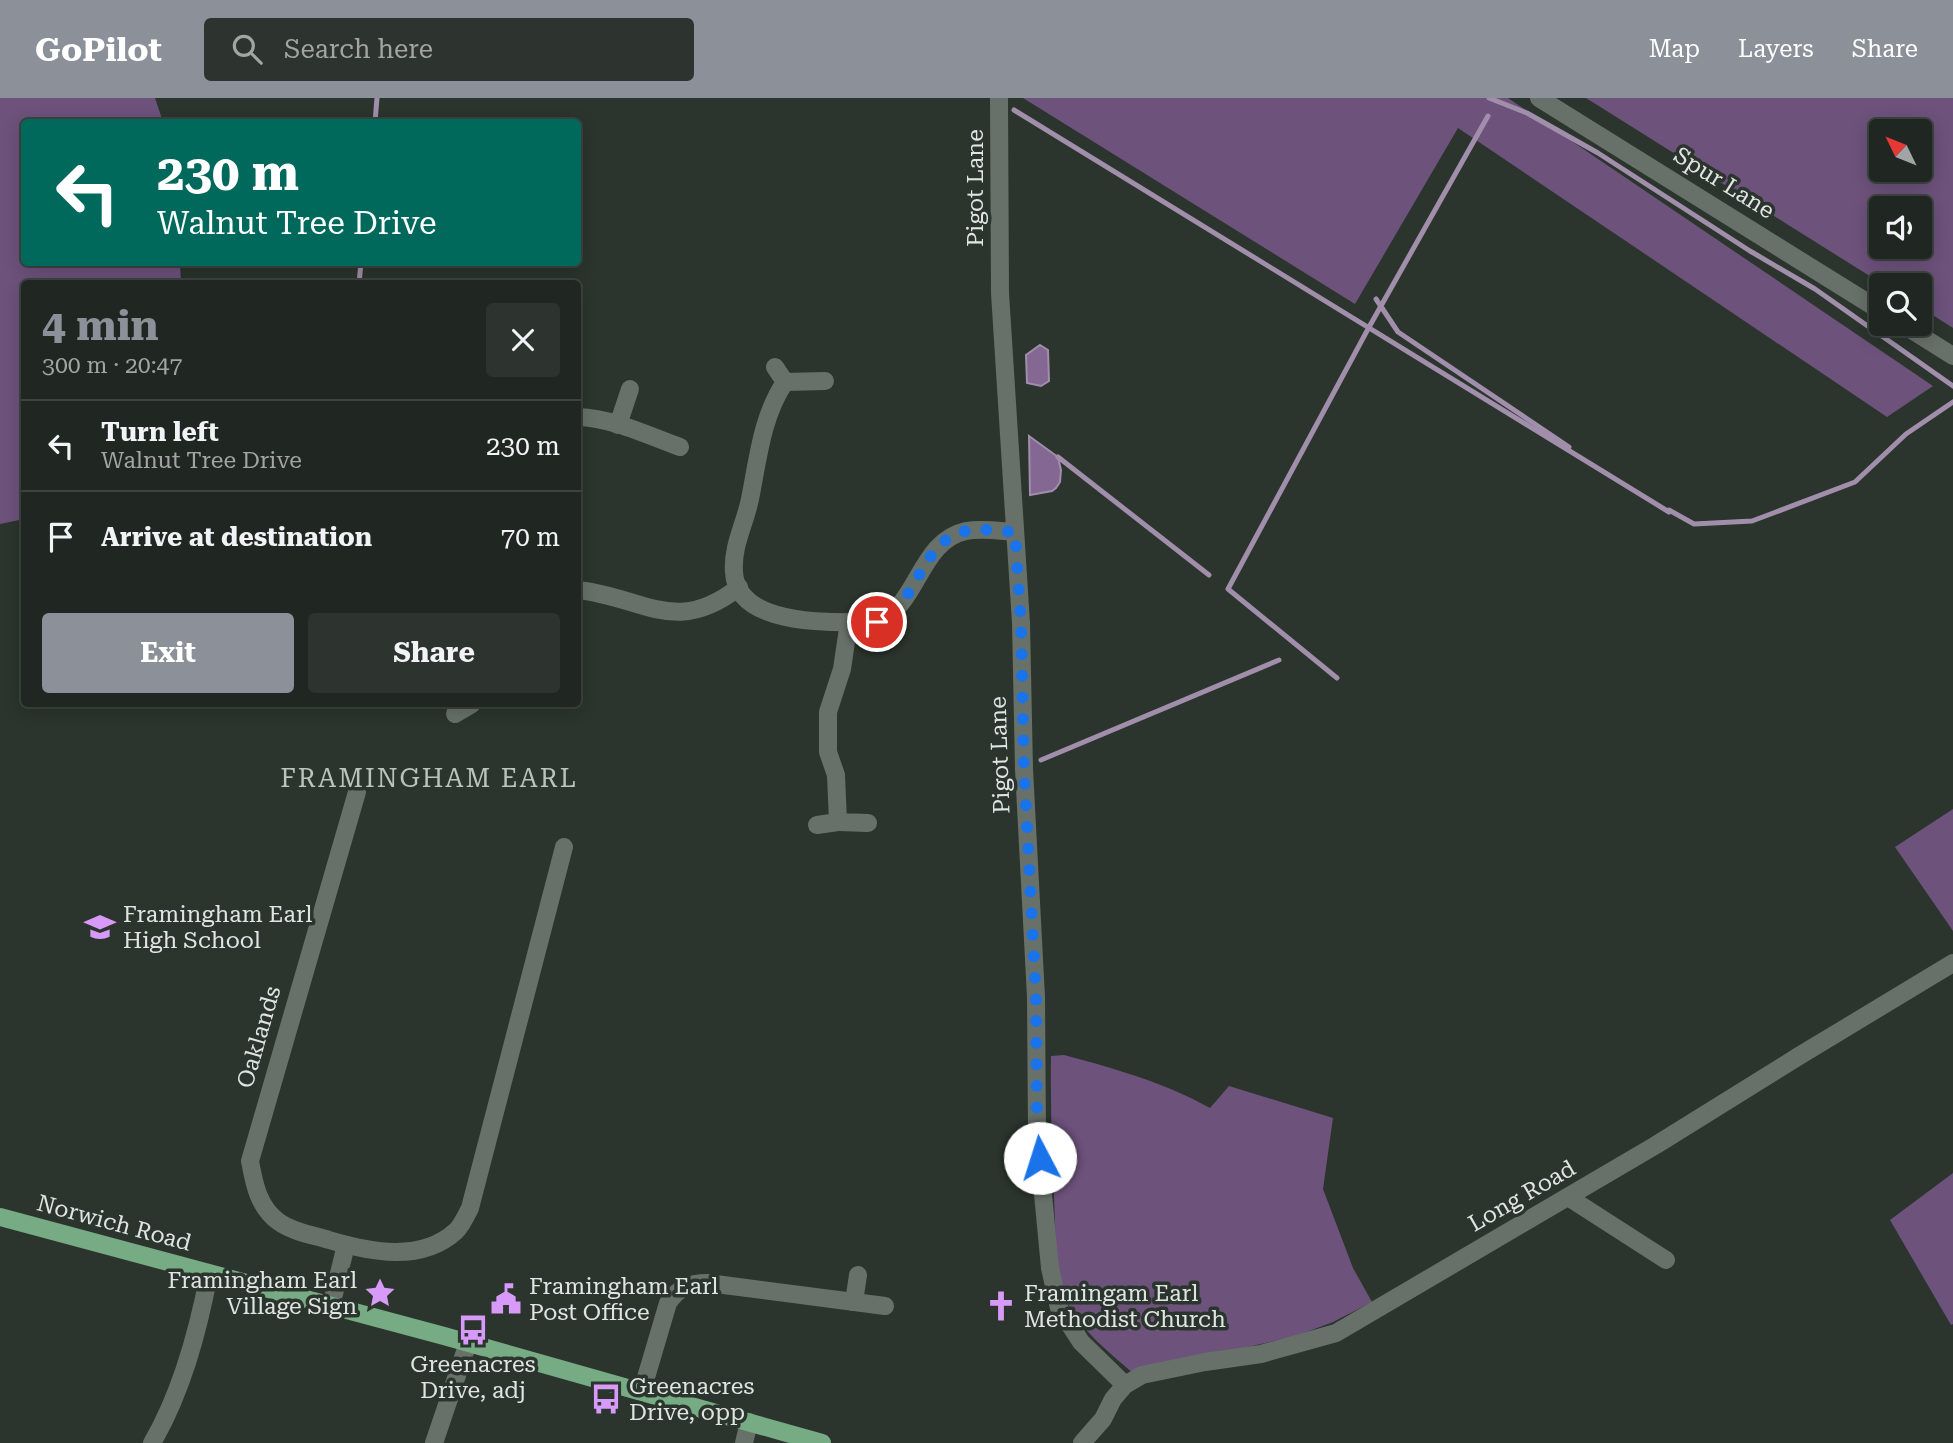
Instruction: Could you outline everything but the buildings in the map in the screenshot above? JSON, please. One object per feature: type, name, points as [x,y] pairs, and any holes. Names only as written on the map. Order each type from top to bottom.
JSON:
[{"type":"main road","name":"Norwich Road","points":[[0,1217],[468,1343],[822,1443]]},
{"type":"street","name":"Pigot Lane","points":[[999,98],[1000,293],[1021,623],[1024,782],[1036,997],[1037,1131],[1050,1268],[1059,1308],[1081,1342],[1125,1385]]},
{"type":"street","name":"Spur Lane","points":[[1539,98],[1869,303]]},
{"type":"street","points":[[1921,336],[1953,356]]},
{"type":"street","points":[[825,381],[780,374],[761,440],[749,503],[734,555],[733,575],[749,601],[768,613],[793,620],[877,622],[890,617],[903,602],[933,552],[947,539],[964,531],[1015,532]]},
{"type":"street","points":[[618,425],[630,389]]},
{"type":"street","points":[[581,417],[618,425],[680,447]]},
{"type":"street","points":[[581,590],[668,612],[699,610],[725,598],[739,587]]},
{"type":"street","points":[[838,822],[836,775],[828,752],[828,712],[842,669],[849,622]]},
{"type":"street","points":[[455,714],[470,707]]},
{"type":"street","name":"Oaklands","points":[[357,792],[250,1161],[255,1188],[263,1205],[278,1222],[298,1231],[346,1245],[387,1252],[415,1251],[442,1241],[458,1229],[470,1208],[564,847]]},
{"type":"street","points":[[817,825],[838,822],[868,823]]},
{"type":"street","name":"Long Road","points":[[1125,1385],[1142,1375],[1161,1370],[1261,1354],[1336,1333],[1568,1197],[1953,963]]},
{"type":"street","points":[[1568,1197],[1666,1260]]},
{"type":"street","points":[[331,1306],[346,1245]]},
{"type":"street","points":[[152,1443],[173,1401],[203,1309],[209,1274]]},
{"type":"street","points":[[854,1302],[858,1275]]},
{"type":"street","points":[[642,1391],[668,1303],[677,1292],[689,1284],[708,1283],[885,1306]]},
{"type":"street","points":[[434,1443],[468,1343]]},
{"type":"street","points":[[1082,1443],[1103,1419],[1113,1399],[1125,1385]]},
{"type":"street","points":[[1102,1443],[1103,1419]]},
{"type":"street","points":[[744,1443],[749,1422]]},
{"type":"shaded area","points":[[0,98],[155,98],[162,119],[21,119],[21,266],[180,266],[181,280],[21,280],[21,520],[0,524]]},
{"type":"shaded area","points":[[1023,98],[1508,98],[1933,386],[1887,417],[1458,128],[1355,304]]},
{"type":"shaded area","points":[[1586,98],[1953,98],[1953,328],[1932,315],[1932,273],[1869,273],[1869,276]]},
{"type":"shaded area","points":[[1040,345],[1048,350],[1049,381],[1041,386],[1027,383],[1026,355]]},
{"type":"shaded area","points":[[1029,436],[1058,457],[1060,482],[1052,491],[1030,495]]},
{"type":"shaded area","points":[[1953,809],[1953,931],[1895,847]]},
{"type":"shaded area","points":[[1064,1055],[1157,1084],[1210,1108],[1229,1086],[1333,1118],[1323,1189],[1353,1268],[1372,1302],[1333,1322],[1296,1336],[1133,1373],[1103,1347],[1076,1317],[1058,1277],[1051,1056]]},
{"type":"shaded area","points":[[1953,1173],[1953,1324],[1951,1325],[1890,1220]]},
{"type":"waterway","points":[[375,119],[377,98]]},
{"type":"waterway","points":[[1489,98],[1527,113],[1598,153],[1750,251],[1815,289],[1953,386]]},
{"type":"waterway","points":[[1014,110],[1669,512]]},
{"type":"waterway","points":[[1337,678],[1228,589],[1368,329],[1488,116]]},
{"type":"waterway","points":[[359,280],[361,266]]},
{"type":"waterway","points":[[1376,299],[1398,332],[1569,447]]},
{"type":"waterway","points":[[1669,510],[1694,524],[1752,521],[1855,482],[1906,434],[1953,402]]},
{"type":"waterway","points":[[1058,457],[1209,575]]},
{"type":"waterway","points":[[1041,760],[1279,660]]},
{"type":"place","name":"Framingham Earl High School","points":[[100,927]]},
{"type":"place","name":"Framingham Earl Village Sign","points":[[380,1293]]},
{"type":"place","name":"Framingham Earl Post Office","points":[[506,1299]]},
{"type":"place","name":"Framingam Earl Methodist Church","points":[[1001,1306]]},
{"type":"place","name":"Greenacres Drive, adj","points":[[473,1330]]},
{"type":"place","name":"Greenacres Drive, opp","points":[[606,1399]]},
{"type":"district","name":"FRAMINGHAM EARL","points":[[429,778]]},
{"type":"route","points":[[877,622],[890,617],[903,602],[933,552],[947,539],[964,531],[1015,532],[1036,997],[1037,1131],[1040,1158]]}]
